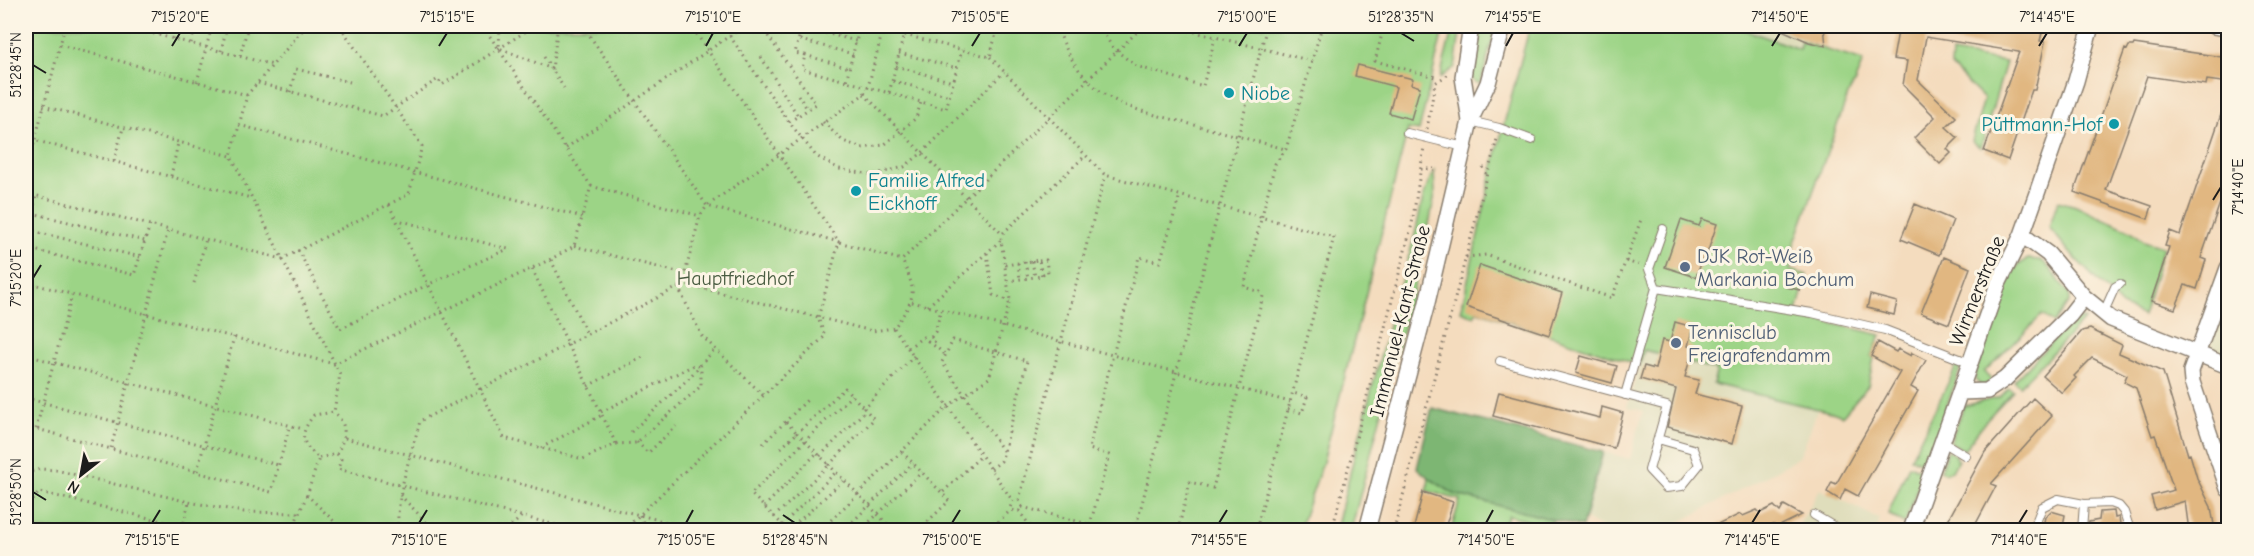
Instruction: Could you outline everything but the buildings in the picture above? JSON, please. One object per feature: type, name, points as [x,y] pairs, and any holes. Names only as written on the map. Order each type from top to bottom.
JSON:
[{"type":"street","name":"Immanuel-Kant-Straße","points":[[1470,121],[1463,77],[1471,26]]},
{"type":"street","name":"Immanuel-Kant-Straße","points":[[1366,531],[1426,306],[1470,121],[1488,83],[1503,26]]},
{"type":"street","name":"Wirmerstraße","points":[[1911,531],[1998,284],[2022,235],[2076,81],[2091,26]]},
{"type":"street","points":[[2214,26],[2229,28]]},
{"type":"street","points":[[2022,235],[2048,254],[2084,297],[2111,320],[2229,366]]},
{"type":"street","points":[[2229,268],[2191,371],[2192,381],[2229,489]]},
{"type":"street","points":[[1961,392],[1987,391],[2004,378],[2070,315],[2084,297]]},
{"type":"lane","points":[[1470,121],[1499,128],[1532,140]]},
{"type":"lane","points":[[1407,133],[1464,147]]},
{"type":"lane","points":[[1625,395],[1656,288],[1649,269],[1663,229]]},
{"type":"lane","points":[[2103,314],[2115,286],[2120,284]]},
{"type":"lane","name":"Wirmerstraße","points":[[1656,288],[1812,313],[1885,330],[1970,363]]},
{"type":"lane","points":[[1500,361],[1667,406],[1649,470],[1666,488],[1682,486],[1699,465],[1693,449],[1658,439]]},
{"type":"lane","points":[[1943,442],[1966,456]]},
{"type":"lane","points":[[2033,531],[2042,507],[2058,498],[2084,504],[2111,503],[2119,506],[2127,519],[2130,531]]},
{"type":"lane","points":[[2082,531],[2084,504]]},
{"type":"lane","points":[[1814,515],[1840,531]]},
{"type":"path","points":[[26,174],[65,26]]},
{"type":"path","points":[[124,26],[273,65]]},
{"type":"path","points":[[173,39],[177,26]]},
{"type":"path","points":[[191,44],[196,26]]},
{"type":"path","points":[[198,82],[212,26]]},
{"type":"path","points":[[221,51],[227,26]]},
{"type":"path","points":[[240,56],[248,26]]},
{"type":"path","points":[[279,26],[301,32]]},
{"type":"path","points":[[306,26],[247,95],[231,156],[340,374],[334,412]]},
{"type":"path","points":[[26,193],[282,259],[390,205],[409,194],[422,146],[340,26]]},
{"type":"path","points":[[483,26],[591,186],[700,216]]},
{"type":"path","points":[[499,48],[500,26]]},
{"type":"path","points":[[258,82],[383,116],[438,79],[442,85],[534,26]]},
{"type":"path","points":[[552,69],[557,32],[553,26]]},
{"type":"path","points":[[583,26],[707,206],[902,260],[912,281],[912,302],[894,328],[872,331],[682,283]]},
{"type":"path","points":[[691,26],[839,242]]},
{"type":"path","points":[[723,26],[800,138],[816,156],[839,169],[872,175],[904,167],[922,153],[1004,72]]},
{"type":"path","points":[[566,148],[744,26]]},
{"type":"path","points":[[761,26],[816,104],[789,122]]},
{"type":"path","points":[[849,68],[795,52],[802,26],[856,41]]},
{"type":"path","points":[[846,81],[860,26]]},
{"type":"path","points":[[870,26],[884,27],[990,57],[1106,175],[1334,237],[1256,531]]},
{"type":"path","points":[[952,26],[971,30],[972,26]]},
{"type":"path","points":[[990,57],[998,26]]},
{"type":"path","points":[[1057,26],[1064,46],[1074,63],[1104,94],[1141,111],[1286,149]]},
{"type":"path","points":[[1099,26],[1116,52],[1136,66],[1203,86],[1215,37]]},
{"type":"path","points":[[902,260],[1143,26]]},
{"type":"path","points":[[1171,26],[1312,61]]},
{"type":"path","points":[[1135,531],[1267,26]]},
{"type":"path","points":[[1178,531],[1191,482],[1213,488],[1263,296],[1260,292],[1244,287],[1275,164],[1286,149],[1322,26]]},
{"type":"path","points":[[1384,26],[1375,61],[1435,77]]},
{"type":"path","points":[[398,531],[397,512],[400,495],[420,420],[678,287],[685,274],[700,216],[707,206],[864,94],[868,87],[884,27]]},
{"type":"path","points":[[890,93],[904,34]]},
{"type":"path","points":[[799,39],[853,54]]},
{"type":"path","points":[[60,45],[247,95]]},
{"type":"path","points":[[499,48],[552,69]]},
{"type":"path","points":[[806,55],[802,69],[946,109],[962,50]]},
{"type":"path","points":[[899,53],[957,69]]},
{"type":"path","points":[[544,57],[564,88]]},
{"type":"path","points":[[761,57],[798,116]]},
{"type":"path","points":[[896,66],[953,82]]},
{"type":"path","points":[[290,92],[296,69],[350,82]]},
{"type":"path","points":[[893,80],[950,96]]},
{"type":"path","points":[[1332,531],[1412,224],[1435,83]]},
{"type":"path","points":[[864,94],[1002,234]]},
{"type":"path","points":[[798,95],[808,110]]},
{"type":"path","points":[[823,122],[843,141],[862,148],[884,145],[916,118],[921,102]]},
{"type":"path","points":[[43,106],[231,156]]},
{"type":"path","points":[[239,125],[582,217]]},
{"type":"path","points":[[114,162],[123,128]]},
{"type":"path","points":[[1394,531],[1499,128]]},
{"type":"path","points":[[26,138],[251,198]]},
{"type":"path","points":[[171,176],[178,143]]},
{"type":"path","points":[[824,531],[830,521],[948,406],[989,378],[1010,301],[1002,234],[1086,155]]},
{"type":"path","points":[[1483,166],[1488,175]]},
{"type":"path","points":[[1421,169],[1434,169]]},
{"type":"path","points":[[1022,507],[1019,500],[1106,175]]},
{"type":"path","points":[[574,246],[591,186]]},
{"type":"path","points":[[1090,525],[1109,455],[1089,449],[1107,373],[1114,356],[1139,257],[1160,262],[1180,195]]},
{"type":"path","points":[[26,240],[36,196]]},
{"type":"path","points":[[390,205],[504,438],[583,459],[616,444],[637,442],[701,386],[701,366]]},
{"type":"path","points":[[32,213],[145,241]]},
{"type":"path","points":[[1466,257],[1486,255],[1612,298],[1641,217]]},
{"type":"path","points":[[298,250],[340,329],[429,284],[508,249],[398,220]]},
{"type":"path","points":[[26,248],[134,275],[150,225]]},
{"type":"path","points":[[28,230],[140,257]]},
{"type":"path","points":[[111,448],[168,230]]},
{"type":"path","points":[[194,283],[206,239]]},
{"type":"path","points":[[928,306],[1001,240]]},
{"type":"path","points":[[624,531],[825,336],[818,318],[839,242]]},
{"type":"path","points":[[26,282],[334,364],[532,269],[574,246],[685,274]]},
{"type":"path","points":[[987,253],[993,296],[1010,301]]},
{"type":"path","points":[[551,259],[587,334]]},
{"type":"path","points":[[1005,265],[1039,260],[1041,275],[1008,281]]},
{"type":"path","points":[[1032,261],[1035,277]]},
{"type":"path","points":[[1025,262],[1028,278]]},
{"type":"path","points":[[1018,263],[1020,279]]},
{"type":"path","points":[[532,269],[616,444]]},
{"type":"path","points":[[678,287],[702,336],[764,396]]},
{"type":"path","points":[[36,429],[72,295]]},
{"type":"path","points":[[912,302],[1290,402]]},
{"type":"path","points":[[908,348],[923,337],[928,341],[935,332],[941,310]]},
{"type":"path","points":[[894,328],[1012,500]]},
{"type":"path","points":[[931,337],[935,340],[932,344],[945,355]]},
{"type":"path","points":[[197,471],[234,338]]},
{"type":"path","points":[[992,469],[1001,461],[1004,452],[1027,361],[953,340],[942,362],[1004,452]]},
{"type":"path","points":[[631,432],[715,350]]},
{"type":"path","points":[[26,354],[303,429]]},
{"type":"path","points":[[764,507],[865,409],[914,356]]},
{"type":"path","points":[[588,386],[643,357]]},
{"type":"path","points":[[539,448],[694,365],[701,366]]},
{"type":"path","points":[[774,517],[874,419],[845,388],[781,448]]},
{"type":"path","points":[[1288,410],[1302,413],[1307,397],[1293,393]]},
{"type":"path","points":[[844,480],[788,531],[751,494],[852,395]]},
{"type":"path","points":[[26,398],[278,465]]},
{"type":"path","points":[[763,444],[808,399]]},
{"type":"path","points":[[319,458],[306,448],[303,429],[314,415],[334,412],[342,419],[345,438],[337,454]]},
{"type":"path","points":[[786,422],[894,531]]},
{"type":"path","points":[[26,426],[271,492],[290,425]]},
{"type":"path","points":[[637,442],[648,453],[676,426]]},
{"type":"path","points":[[345,438],[697,531]]},
{"type":"path","points":[[902,452],[949,501],[919,531]]},
{"type":"path","points":[[319,458],[337,454]]},
{"type":"path","points":[[337,454],[342,459],[338,469],[575,531]]},
{"type":"path","points":[[942,493],[982,455]]},
{"type":"path","points":[[292,531],[319,458]]},
{"type":"path","points":[[844,531],[913,463]]},
{"type":"path","points":[[26,473],[56,470],[189,502],[244,512],[299,513]]},
{"type":"path","points":[[782,525],[836,472]]},
{"type":"path","points":[[861,531],[922,472]]},
{"type":"path","points":[[26,510],[39,492],[183,526],[189,502]]},
{"type":"path","points":[[307,495],[343,531]]},
{"type":"path","points":[[400,495],[434,531]]},
{"type":"path","points":[[1012,500],[1019,500]]},
{"type":"path","points":[[1011,510],[1012,500]]},
{"type":"path","points":[[1022,507],[1111,531]]},
{"type":"path","points":[[1019,511],[1022,507]]},
{"type":"path","points":[[1011,510],[1019,511],[1033,531]]},
{"type":"path","points":[[989,531],[1011,510]]},
{"type":"path","points":[[640,515],[645,531]]},
{"type":"path","points":[[507,531],[522,516]]},
{"type":"shaded area","points":[[1734,26],[1811,26],[1808,44],[1802,42],[1799,49]]},
{"type":"shaded area","points":[[2228,291],[2228,355],[2213,348],[2211,339]]},
{"type":"shaded area","points":[[1644,349],[1717,370],[1714,384],[1818,409],[1800,456],[1665,530],[1605,530],[1584,518],[1603,452],[1630,459],[1643,411],[1627,407]]},
{"type":"shaded area","points":[[1820,489],[1879,519],[1878,530],[1796,530]]},
{"type":"green space","name":"Hauptfriedhof","points":[[26,26],[1444,26],[1419,131],[1408,129],[1323,462],[1299,530],[26,530]]},
{"type":"green space","points":[[1453,26],[1461,26],[1455,67],[1440,78]]},
{"type":"green space","points":[[1478,26],[1496,26],[1481,82],[1476,83],[1470,77]]},
{"type":"green space","points":[[1530,26],[1734,26],[1799,49],[1801,42],[1863,61],[1849,92],[1789,259],[1793,260],[1790,270],[1807,275],[1796,315],[1881,335],[1871,356],[1874,358],[1868,386],[1842,416],[1713,384],[1717,370],[1644,350],[1639,365],[1477,311],[1474,316],[1461,311],[1495,158]]},
{"type":"green space","points":[[1952,53],[2006,62],[1981,148],[1972,141],[1984,99],[1951,66]]},
{"type":"green space","points":[[1434,171],[1435,194],[1425,245],[1351,530],[1336,530],[1423,199]]},
{"type":"green space","points":[[2058,201],[2076,206],[2131,231],[2144,241],[2163,247],[2143,316],[2122,306],[2071,254],[2049,227]]},
{"type":"green space","points":[[2028,259],[2040,260],[2046,264],[2069,293],[2069,302],[2054,323],[2042,315],[1984,372],[1993,382],[1981,386],[1975,379],[1976,371],[2007,283],[2018,265]]},
{"type":"green space","points":[[2077,319],[2085,319],[2020,386],[2014,381],[2070,323]]},
{"type":"green space","points":[[1957,365],[1961,366],[1926,465],[1911,458]]},
{"type":"green space","points":[[2009,388],[2013,391],[1987,419],[1964,450],[1950,442],[1964,406],[2000,397]]},
{"type":"green space","points":[[1432,408],[1603,452],[1582,527],[1454,494],[1429,478],[1417,468]]},
{"type":"green space","points":[[1948,450],[1957,456],[1958,460],[1952,471],[1945,473],[1940,471]]},
{"type":"green space","points":[[1909,465],[1923,471],[1906,521],[1903,523],[1888,514]]},
{"type":"green space","points":[[1429,478],[1454,494],[1553,519],[1550,527],[1508,515],[1503,530],[1451,530],[1460,500],[1427,491]]},
{"type":"place","name":"Niobe","points":[[1229,93]]},
{"type":"place","name":"Püttmann-Hof","points":[[2114,124]]},
{"type":"place","name":"Familie Alfred Eickhoff","points":[[856,191]]},
{"type":"place","name":"DJK Rot-Weiß Markania Bochum","points":[[1685,267]]},
{"type":"place","name":"Tennisclub Freigrafendamm","points":[[1676,343]]}]
